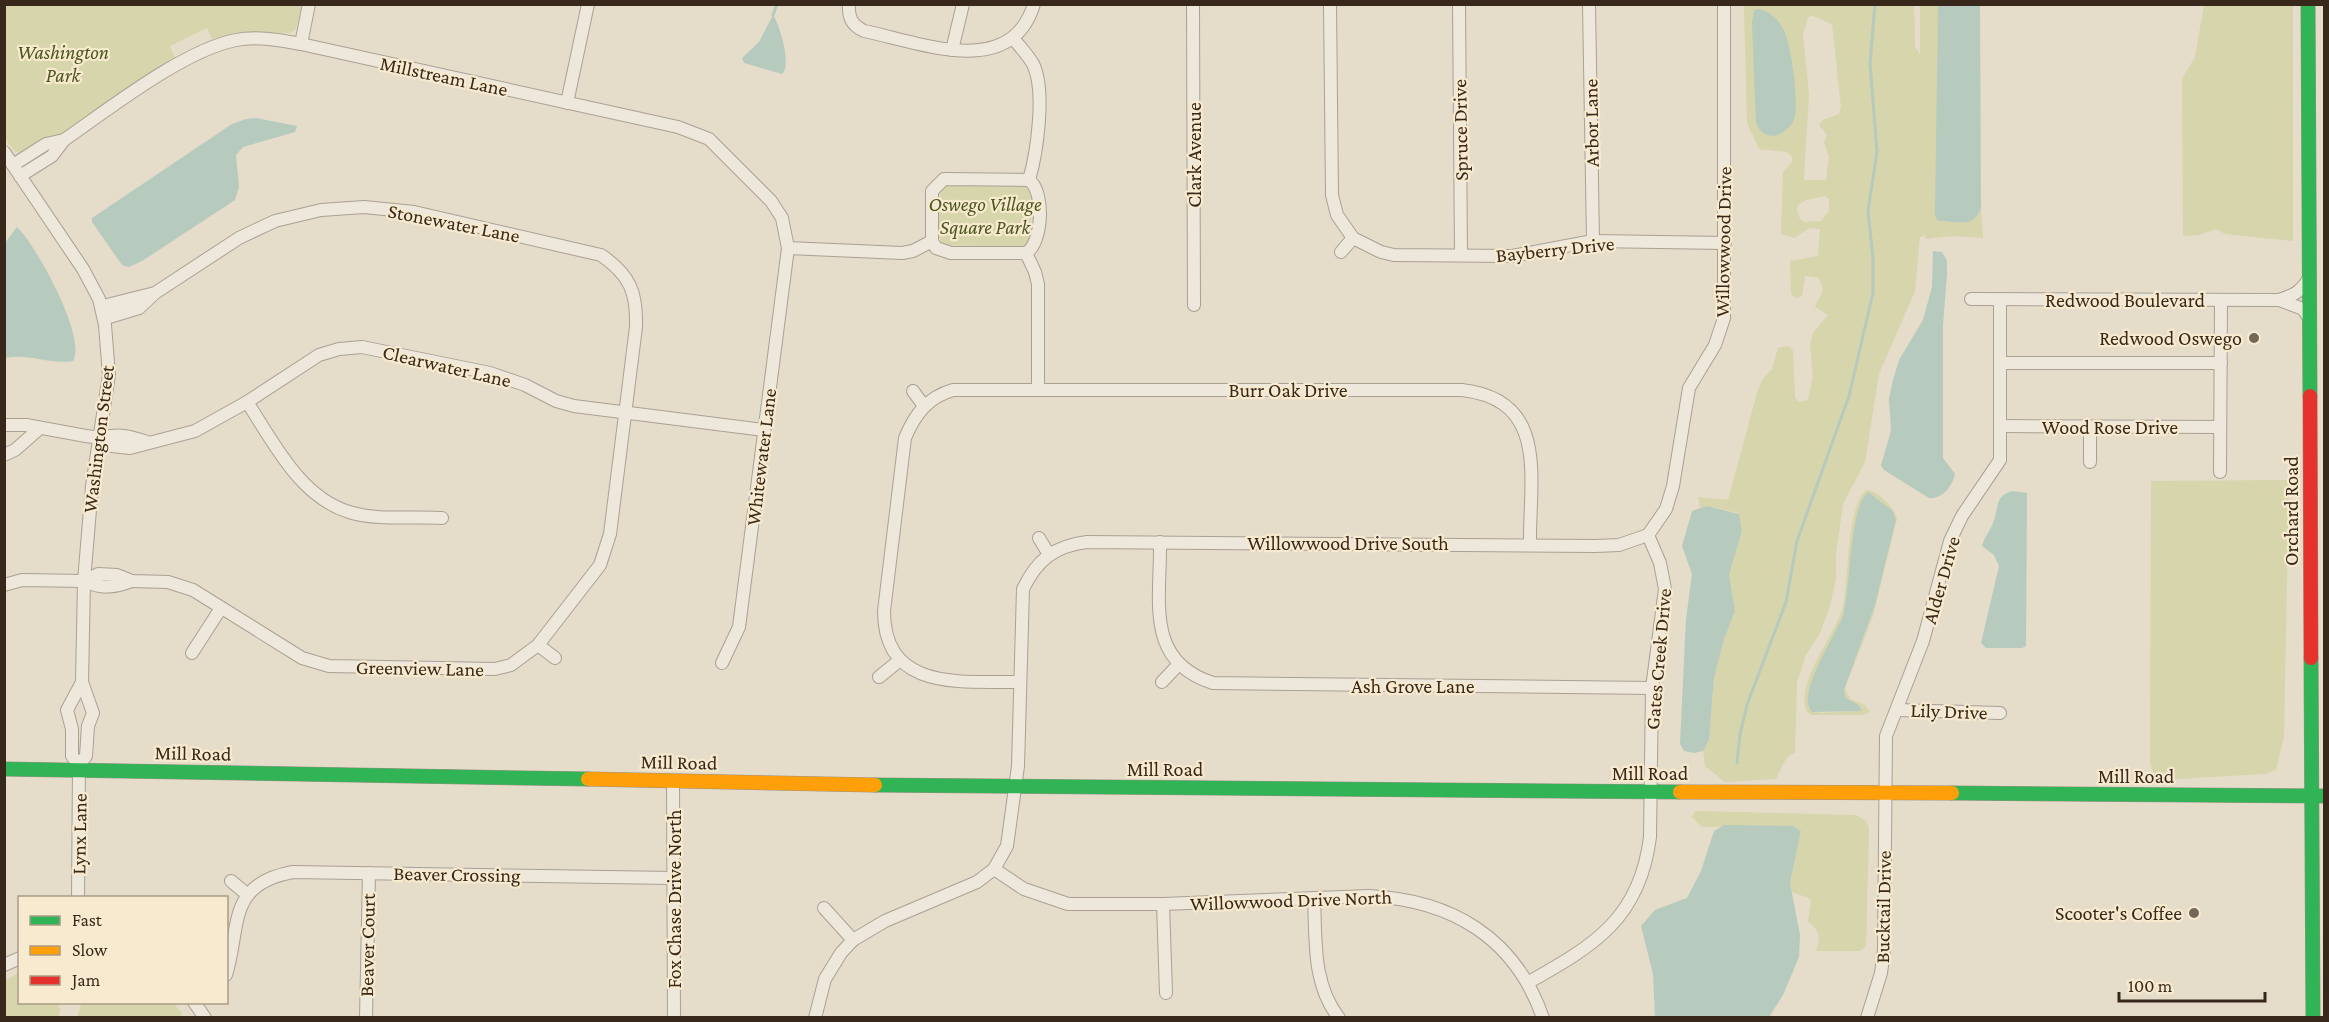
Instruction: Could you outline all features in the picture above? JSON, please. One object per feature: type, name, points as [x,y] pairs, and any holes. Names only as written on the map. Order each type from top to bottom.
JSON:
[{"type":"street","points":[[301,44],[309,4]]},
{"type":"street","points":[[567,103],[588,4]]},
{"type":"street","points":[[849,4],[850,19],[856,27],[864,31],[952,50],[982,51],[994,48],[1013,38],[1027,21],[1034,4]]},
{"type":"street","points":[[952,50],[963,4]]},
{"type":"street","name":"Clark Avenue","points":[[1193,4],[1194,305]]},
{"type":"street","points":[[1330,4],[1332,195],[1337,215],[1353,238],[1341,252]]},
{"type":"street","name":"Spruce Drive","points":[[1459,4],[1461,255]]},
{"type":"street","name":"Arbor Lane","points":[[1589,4],[1593,241]]},
{"type":"street","name":"Willowwood Drive","points":[[1648,535],[1666,510],[1673,486],[1689,388],[1720,331],[1725,304],[1724,4]]},
{"type":"street","name":"Orchard Road","points":[[2308,4],[2309,277],[2318,796],[2313,1017]]},
{"type":"street","points":[[1013,38],[1033,64],[1037,76],[1038,139],[1029,180]]},
{"type":"street","name":"Millstream Lane","points":[[20,176],[52,156],[64,140],[178,65],[215,45],[238,40],[260,39],[301,44],[678,127],[709,139],[771,201],[782,218],[788,248]]},
{"type":"street","name":"Millstream Lane","points":[[13,165],[46,144],[64,140]]},
{"type":"street","name":"Washington Street","points":[[4,153],[83,269],[103,311],[109,347],[110,375],[88,519],[84,580],[82,682],[93,713],[88,726],[86,756],[79,768],[72,756],[72,729],[67,710],[82,682]]},
{"type":"street","points":[[944,178],[1029,180],[1035,184],[1038,192],[1038,237],[1034,247],[1026,253],[948,253],[936,248],[932,241],[932,191],[944,178]]},
{"type":"street","name":"Stonewater Lane","points":[[103,311],[106,318],[139,308],[155,293],[239,238],[275,221],[321,210],[364,207],[414,212],[582,249],[601,255],[617,267],[630,284],[636,304],[626,413]]},
{"type":"street","name":"Bayberry Drive","points":[[1353,238],[1368,247],[1394,255],[1512,256],[1593,241],[1725,243]]},
{"type":"street","points":[[788,248],[902,253],[914,251],[932,241]]},
{"type":"street","name":"Whitewater Lane","points":[[722,663],[739,627],[788,248]]},
{"type":"street","points":[[1026,253],[1038,284],[1038,389]]},
{"type":"street","name":"Redwood Boulevard","points":[[2279,300],[2303,289],[2309,277]]},
{"type":"street","name":"Redwood Boulevard","points":[[1971,299],[2279,300],[2303,309],[2310,318]]},
{"type":"street","name":"Alder Drive","points":[[1886,794],[1886,736],[1923,641],[1950,541],[1962,516],[2000,460],[2000,299]]},
{"type":"street","points":[[2220,471],[2221,300]]},
{"type":"street","name":"Clearwater Lane","points":[[4,425],[40,428],[100,438],[112,446],[130,448],[195,431],[247,402],[319,355],[339,349],[362,347],[500,375],[556,401],[574,406],[764,430]]},
{"type":"street","points":[[2000,363],[2221,363]]},
{"type":"street","name":"Burr Oak Drive","points":[[1019,682],[934,679],[915,673],[900,660],[886,633],[884,611],[905,438],[912,421],[924,406],[943,393],[962,388],[1483,392],[1502,400],[1517,416],[1527,437],[1530,459],[1530,544]]},
{"type":"street","points":[[913,391],[924,406]]},
{"type":"street","points":[[247,402],[297,476],[330,504],[351,513],[442,518]]},
{"type":"street","name":"Greenview Lane","points":[[4,585],[22,580],[84,580],[98,574],[117,575],[132,581],[181,585],[302,658],[329,666],[495,669],[511,665],[538,645],[590,579],[607,549],[626,413]]},
{"type":"street","name":"Wood Rose Drive","points":[[2000,426],[2220,427]]},
{"type":"street","points":[[2090,427],[2090,462]]},
{"type":"street","points":[[4,455],[15,450],[40,428]]},
{"type":"street","name":"Willowwood Drive South","points":[[1015,787],[1018,766],[1023,589],[1032,570],[1048,554],[1071,544],[1160,542],[1606,546],[1619,545],[1648,535]]},
{"type":"street","name":"Gates Creek Drive","points":[[1529,982],[1592,945],[1610,930],[1625,911],[1642,877],[1648,857],[1652,688],[1665,579],[1648,535]]},
{"type":"street","points":[[1039,538],[1048,554]]},
{"type":"street","points":[[1160,542],[1161,633],[1168,651],[1178,665],[1162,682]]},
{"type":"street","points":[[192,653],[221,608]]},
{"type":"street","points":[[538,645],[555,658]]},
{"type":"street","points":[[879,677],[900,660]]},
{"type":"street","name":"Ash Grove Lane","points":[[1178,665],[1193,676],[1223,685],[1652,688]]},
{"type":"street","name":"Lily Drive","points":[[1897,710],[2000,713]]},
{"type":"street","name":"Mill Road","points":[[4,769],[79,768],[673,782],[1015,787],[2318,796]]},
{"type":"street","name":"Lynx Lane","points":[[78,896],[79,768]]},
{"type":"street","name":"Fox Chase Drive North","points":[[673,782],[674,1017]]},
{"type":"street","points":[[815,1017],[825,979],[841,953],[853,940],[885,921],[977,882],[994,869],[1011,834],[1015,787]]},
{"type":"street","name":"Bucktail Drive","points":[[1867,1017],[1881,973],[1884,950],[1886,794]]},
{"type":"street","name":"Willowwood Drive North","points":[[994,869],[1024,889],[1068,904],[1162,904],[1369,896],[1403,898],[1434,906],[1460,917],[1501,948],[1529,982],[1543,1017]]},
{"type":"street","name":"Beaver Crossing","points":[[248,895],[256,886],[279,874],[293,872],[673,878]]},
{"type":"street","name":"Beaver Court","points":[[366,1017],[369,873]]},
{"type":"street","points":[[228,964],[238,911],[248,895],[231,881]]},
{"type":"street","points":[[1314,898],[1320,978],[1326,996],[1339,1017]]},
{"type":"street","points":[[1162,904],[1166,993]]},
{"type":"street","points":[[824,908],[853,940]]},
{"type":"street","points":[[198,1004],[205,1017]]},
{"type":"green space","points":[[1748,4],[1914,5],[1915,47],[1920,54],[1920,5],[1938,5],[1937,120],[1941,221],[1960,223],[1970,221],[1981,208],[1983,238],[1953,236],[1925,239],[1925,235],[1920,237],[1915,291],[1879,374],[1865,462],[1843,504],[1836,555],[1836,578],[1830,606],[1820,633],[1806,655],[1797,682],[1795,753],[1785,760],[1776,779],[1725,782],[1705,766],[1703,751],[1709,740],[1714,678],[1724,639],[1735,611],[1729,575],[1742,531],[1739,513],[1707,506],[1700,508],[1698,497],[1728,500],[1757,393],[1762,380],[1772,369],[1778,348],[1789,346],[1793,350],[1795,397],[1798,402],[1808,400],[1813,376],[1810,345],[1813,333],[1828,315],[1815,307],[1823,290],[1819,278],[1805,276],[1802,296],[1797,298],[1791,294],[1790,261],[1818,256],[1820,229],[1810,228],[1794,238],[1781,234],[1783,172],[1792,162],[1792,157],[1787,152],[1759,149],[1747,123],[1744,7]],"holes":[[[1813,16],[1832,24],[1841,107],[1839,114],[1823,120],[1819,125],[1827,135],[1824,143],[1829,156],[1826,180],[1804,180],[1809,95],[1803,36],[1808,17]],[[1825,196],[1829,199],[1829,211],[1821,221],[1805,222],[1800,219],[1797,211],[1798,205],[1806,200]]]},
{"type":"green space","points":[[2284,4],[2293,6],[2293,241],[2225,234],[2216,229],[2199,235],[2183,236],[2182,79],[2195,57],[2204,5]]},
{"type":"green space","name":"Washington Park","points":[[4,5],[302,5],[296,29],[290,33],[244,32],[212,39],[207,28],[170,46],[175,58],[62,133],[21,154],[14,151],[5,138]]},
{"type":"green space","name":"Oswego Village Square Park","points":[[948,184],[1027,186],[1032,193],[1030,241],[1023,246],[1016,247],[944,245],[938,232],[937,213],[940,195]]},
{"type":"green space","points":[[2289,480],[2284,736],[2276,770],[2265,774],[2160,780],[2154,775],[2150,762],[2151,481]]},
{"type":"green space","points":[[1866,490],[1875,493],[1889,505],[1896,515],[1897,519],[1873,616],[1845,688],[1850,699],[1865,705],[1870,712],[1863,715],[1812,715],[1807,712],[1806,687],[1843,606],[1851,528],[1859,500]],"holes":[[[1868,492],[1893,511],[1896,520],[1875,605],[1844,690],[1846,698],[1859,705],[1862,711],[1819,713],[1808,700],[1816,669],[1836,633],[1845,608],[1855,533]]]},
{"type":"green space","points":[[1695,811],[1856,815],[1866,821],[1869,828],[1866,946],[1860,951],[1816,951],[1819,942],[1818,934],[1808,922],[1811,899],[1792,892],[1790,883],[1801,831],[1793,826],[1702,827],[1692,817]]},
{"type":"green space","points":[[18,974],[18,1004],[60,1004],[58,1008],[61,1009],[58,1017],[5,1017],[5,980]]},
{"type":"green space","points":[[81,1004],[174,1004],[182,1013],[181,1018],[77,1017]]},
{"type":"shaded area","points":[[1938,5],[1980,5],[1981,208],[1974,219],[1960,223],[1937,220],[1935,215]]},
{"type":"shaded area","points":[[1759,9],[1771,15],[1783,29],[1788,41],[1794,74],[1796,98],[1794,120],[1785,131],[1776,136],[1764,133],[1756,123],[1752,23],[1754,10]]},
{"type":"shaded area","points":[[773,15],[782,36],[785,54],[785,70],[782,74],[744,63],[742,58],[759,42]]},
{"type":"shaded area","points":[[256,118],[297,126],[295,132],[243,147],[236,155],[239,187],[235,200],[142,261],[129,267],[122,265],[92,222],[92,218],[232,124]]},
{"type":"shaded area","points":[[17,227],[47,271],[66,313],[73,332],[75,349],[73,361],[5,358],[5,243]]},
{"type":"shaded area","points":[[1933,251],[1942,252],[1947,261],[1943,325],[1943,458],[1955,474],[1946,491],[1934,498],[1929,498],[1884,470],[1881,465],[1891,431],[1889,399],[1893,380],[1899,360],[1923,320],[1932,287]]},
{"type":"shaded area","points":[[2012,491],[2027,493],[2026,646],[1986,648],[1981,643],[1999,566],[1994,555],[1982,546],[2002,496]]},
{"type":"shaded area","points":[[1868,492],[1893,511],[1896,520],[1875,605],[1844,690],[1846,698],[1859,705],[1862,711],[1812,712],[1808,704],[1812,679],[1843,615],[1857,514]]},
{"type":"shaded area","points":[[1707,506],[1739,514],[1742,531],[1729,575],[1735,611],[1724,639],[1714,678],[1709,740],[1703,751],[1694,753],[1684,751],[1680,744],[1686,619],[1692,574],[1682,546],[1692,511]]},
{"type":"shaded area","points":[[1724,825],[1793,826],[1801,831],[1790,883],[1800,935],[1799,957],[1783,995],[1769,1017],[1655,1017],[1653,974],[1641,926],[1655,910],[1687,898],[1701,871],[1714,831]]},
{"type":"waterway","points":[[773,15],[777,4]]},
{"type":"waterway","points":[[1737,763],[1740,734],[1747,705],[1786,602],[1797,541],[1849,396],[1873,293],[1873,259],[1868,211],[1877,152],[1870,63],[1875,4]]},
{"type":"traffic: fast","points":[[2308,4],[2310,396]]},
{"type":"traffic: fast","points":[[2311,658],[2313,1018]]},
{"type":"traffic: fast","points":[[4,769],[588,779]]},
{"type":"traffic: fast","points":[[875,785],[1680,792]]},
{"type":"traffic: fast","points":[[1952,793],[2324,796]]},
{"type":"traffic: slow","points":[[588,779],[875,785]]},
{"type":"traffic: slow","points":[[1680,792],[1952,793]]},
{"type":"traffic: jam","points":[[2310,396],[2311,658]]},
{"type":"place","name":"Redwood Oswego","points":[[2254,338]]},
{"type":"place","name":"Scooter's Coffee","points":[[2194,913]]}]
